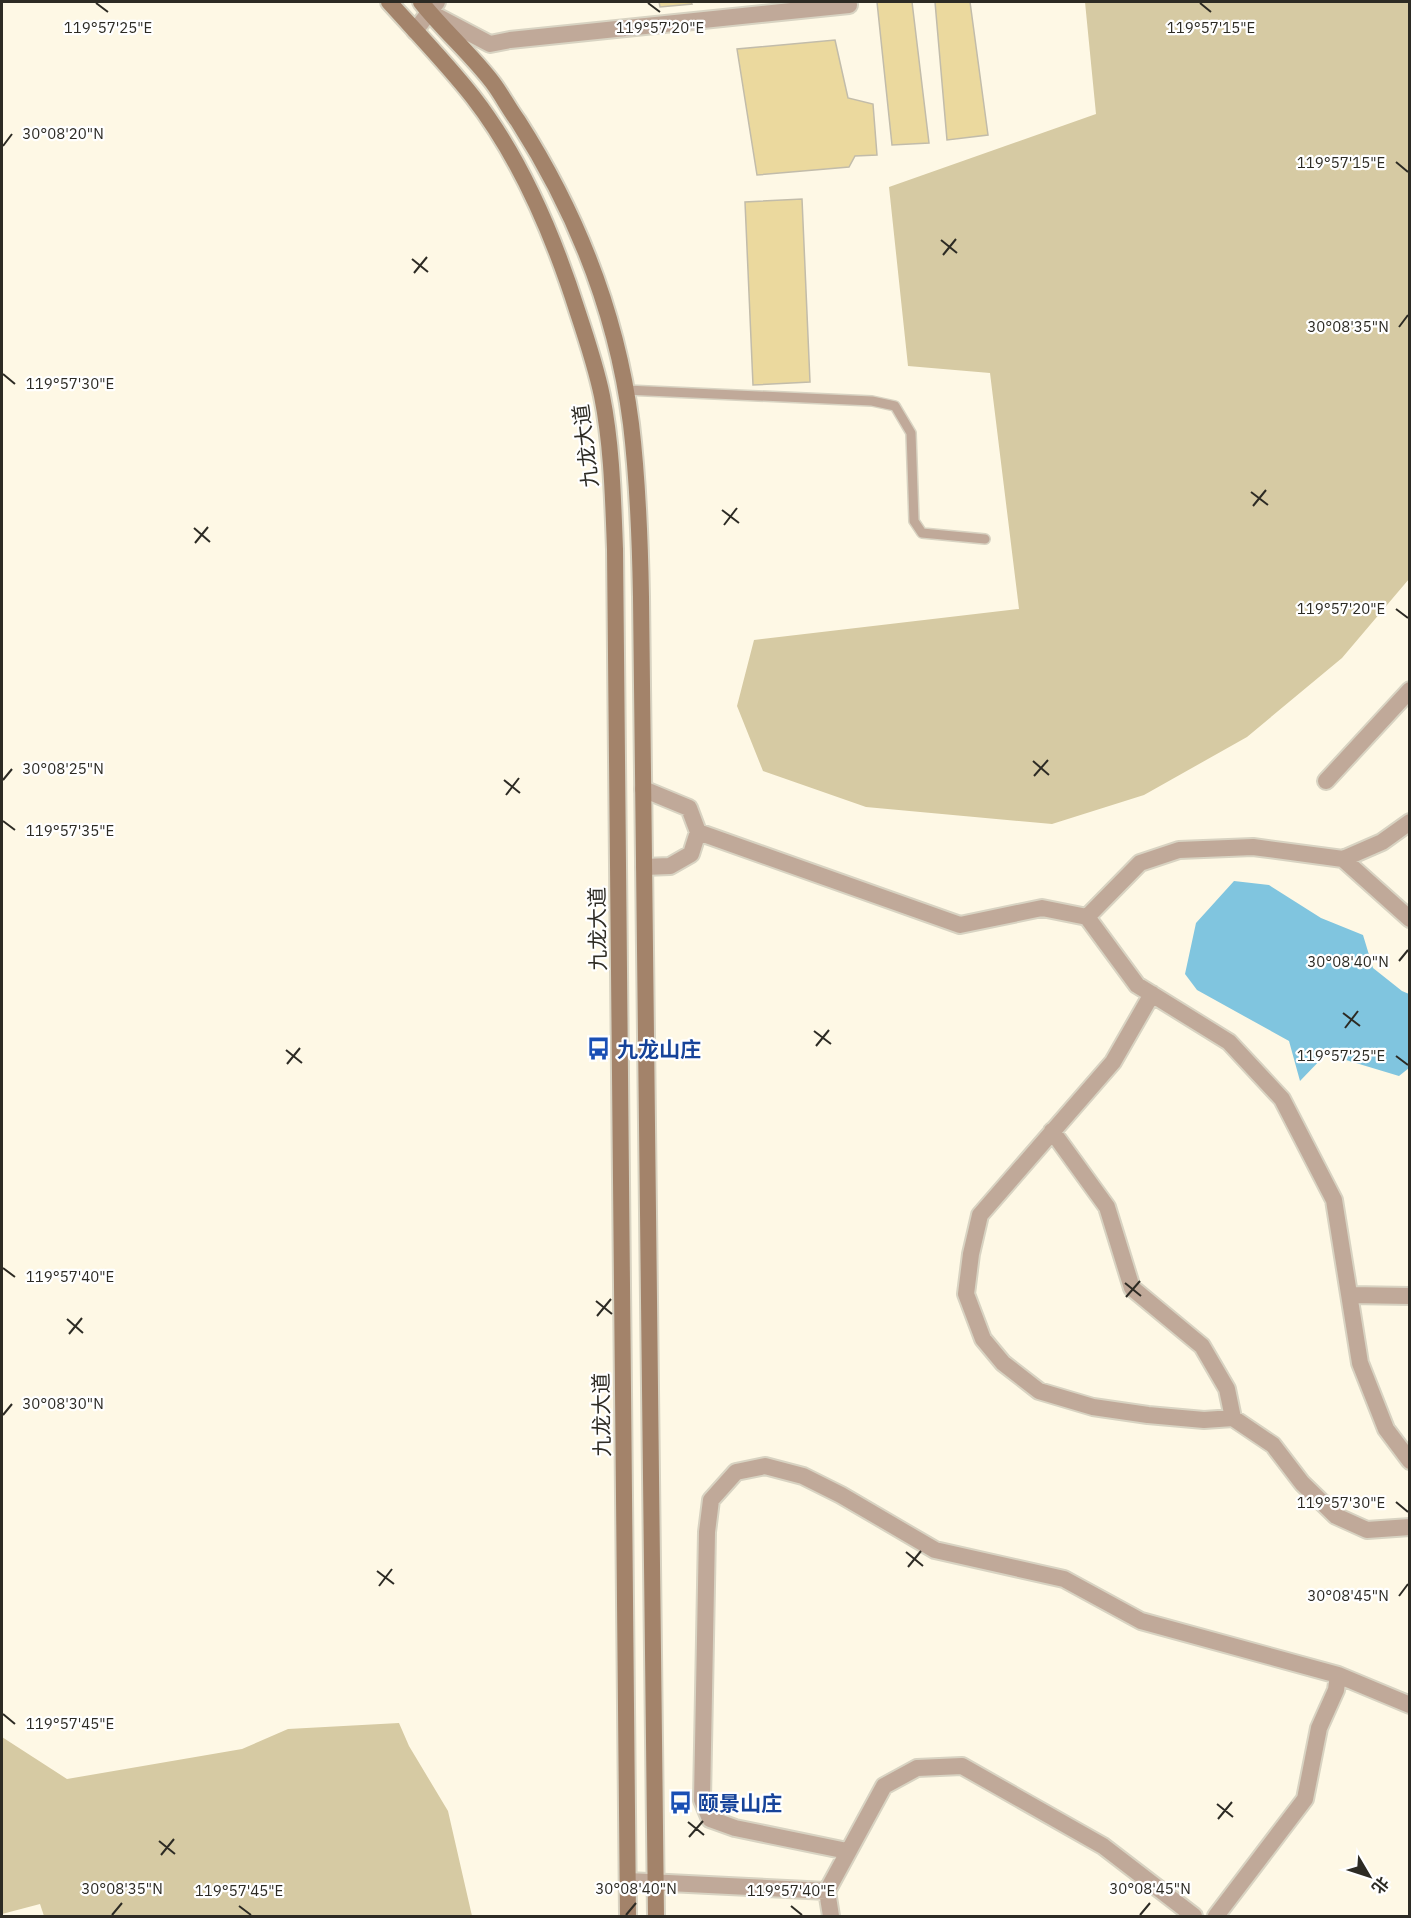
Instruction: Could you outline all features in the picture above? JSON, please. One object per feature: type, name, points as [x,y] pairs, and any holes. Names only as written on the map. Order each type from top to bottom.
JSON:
[{"type":"main road","name":"九龙大道","points":[[389,2],[473,98],[519,169],[564,268],[594,361],[602,398],[613,496],[615,549],[628,1917]]},
{"type":"main road","points":[[429,5],[492,82],[544,162],[569,212],[600,284],[626,390],[631,425],[639,505],[644,789],[656,1917]]},
{"type":"main road","points":[[618,837],[644,835]]},
{"type":"street","points":[[415,31],[429,5],[490,44],[849,4]]},
{"type":"street","points":[[1326,782],[1410,690]]},
{"type":"street","points":[[644,789],[689,808],[698,832],[691,854],[670,866],[644,867]]},
{"type":"street","points":[[1087,917],[1140,864],[1179,850],[1253,847],[1343,859],[1382,842],[1410,822]]},
{"type":"street","points":[[698,832],[960,924],[1042,908],[1087,917],[1137,985],[1229,1042],[1282,1099],[1334,1200],[1360,1363],[1386,1429],[1410,1461]]},
{"type":"street","points":[[1343,859],[1410,919]]},
{"type":"street","points":[[1152,994],[1113,1062],[980,1215],[971,1254],[966,1294],[983,1339],[1003,1363],[1039,1391],[1093,1407],[1148,1415],[1204,1420],[1233,1418],[1273,1445],[1302,1483],[1336,1516],[1367,1530],[1410,1527]]},
{"type":"street","points":[[1052,1131],[1107,1208],[1132,1288],[1202,1347],[1227,1389],[1233,1418]]},
{"type":"street","points":[[1350,1295],[1410,1296]]},
{"type":"street","points":[[847,1851],[735,1828],[710,1819],[702,1800],[707,1532],[711,1500],[736,1472],[765,1467],[802,1476],[840,1495],[935,1550],[1064,1579],[1141,1621],[1338,1675],[1410,1705]]},
{"type":"street","points":[[1216,1917],[1305,1799],[1319,1728],[1336,1690],[1338,1675]]},
{"type":"street","points":[[831,1917],[827,1891],[884,1786],[917,1768],[962,1766],[1103,1846],[1194,1917]]},
{"type":"street","points":[[628,1881],[827,1891]]},
{"type":"lane","points":[[626,390],[872,401],[896,406],[912,433],[914,521],[922,533],[985,540]]},
{"type":"shaded area","points":[[1085,2],[1409,2],[1409,579],[1342,658],[1247,737],[1144,795],[1052,824],[866,807],[763,771],[737,706],[754,640],[1019,609],[990,373],[908,366],[889,187],[1096,114]]},
{"type":"shaded area","points":[[399,1723],[409,1746],[448,1811],[472,1916],[44,1916],[40,1904],[2,1914],[2,1737],[67,1779],[242,1749],[288,1729]]},
{"type":"water","points":[[1234,881],[1269,885],[1321,918],[1363,935],[1373,968],[1409,994],[1409,1068],[1399,1076],[1326,1054],[1300,1081],[1289,1041],[1197,990],[1185,974],[1196,923]]},
{"type":"building","points":[[659,2],[691,2],[692,4],[660,7]]},
{"type":"building","points":[[877,2],[912,2],[929,143],[892,145]]},
{"type":"building","points":[[935,2],[970,2],[988,135],[947,140]]},
{"type":"building","points":[[835,40],[848,98],[873,104],[877,155],[855,156],[849,167],[757,175],[737,49]]},
{"type":"building","points":[[802,199],[810,382],[753,385],[745,202]]},
{"type":"place","name":"九龙山庄","points":[[599,1049]]},
{"type":"place","name":"颐景山庄","points":[[680,1803]]}]
